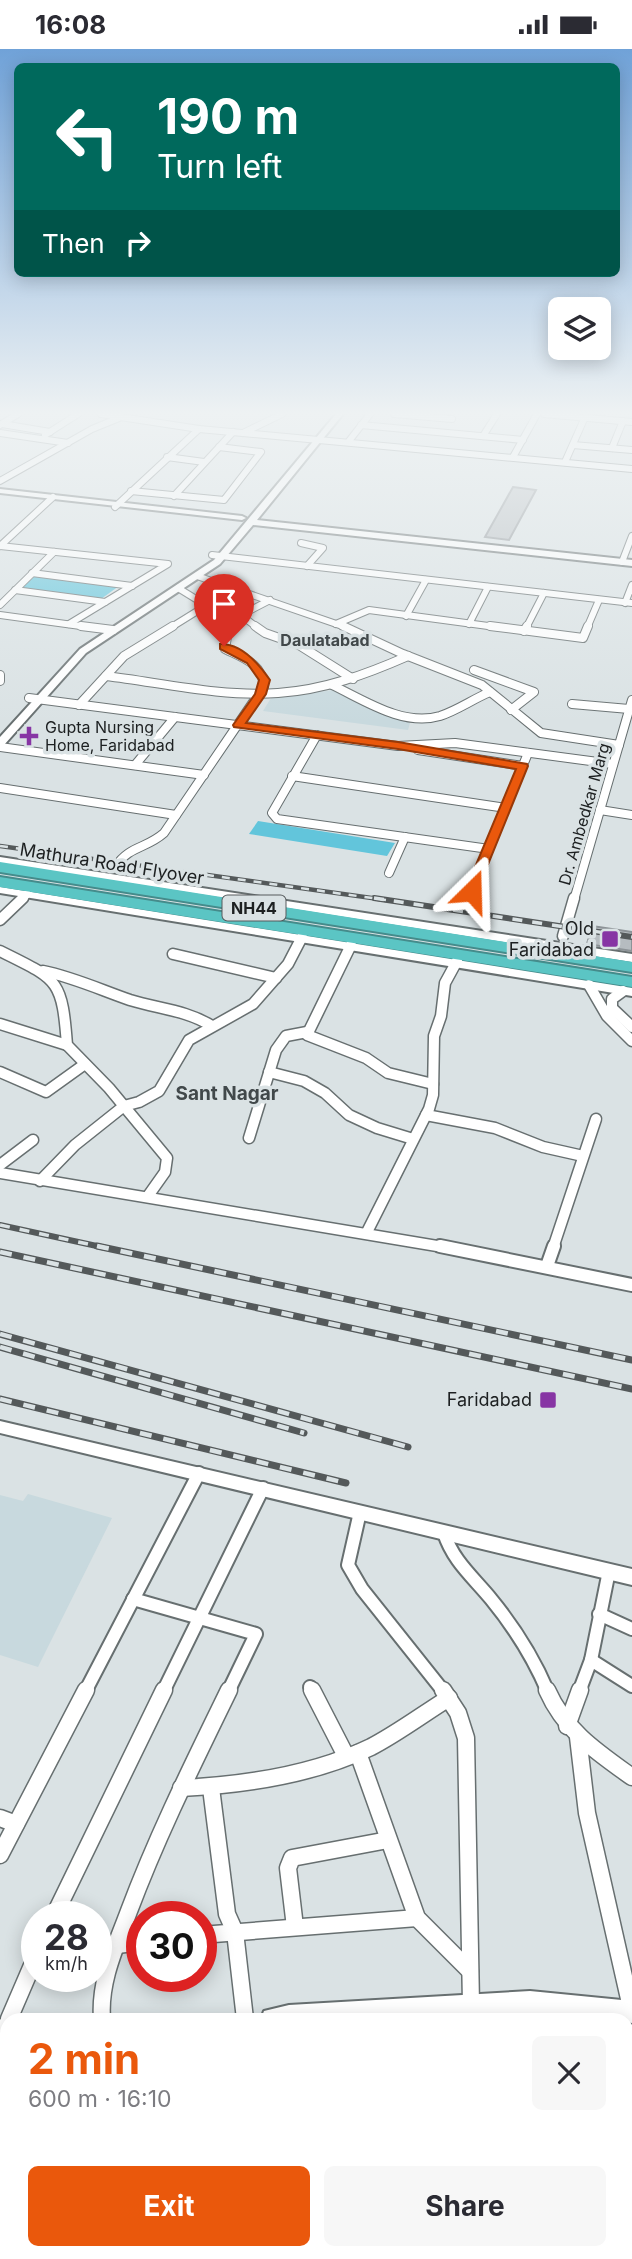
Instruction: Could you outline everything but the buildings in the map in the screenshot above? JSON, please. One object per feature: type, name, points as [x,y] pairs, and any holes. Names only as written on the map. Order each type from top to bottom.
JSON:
[{"type":"highway","name":"Mathura Road Flyover","points":[[0,867],[505,955],[609,978]]},
{"type":"highway","name":"Mathura Road Flyover","points":[[0,882],[505,955],[632,967]]},
{"type":"highway","points":[[517,972],[609,978]]},
{"type":"highway","name":"NH44","points":[[609,978],[629,988]]},
{"type":"street","points":[[0,546],[31,517]]},
{"type":"street","points":[[218,517],[227,523],[232,533]]},
{"type":"street","points":[[219,517],[627,561],[632,536]]},
{"type":"street","points":[[0,615],[109,629],[197,576],[249,517]]},
{"type":"street","points":[[0,730],[109,629],[217,555],[232,533],[249,517]]},
{"type":"street","points":[[301,544],[323,548],[307,566]]},
{"type":"street","points":[[0,546],[167,564],[69,624]]},
{"type":"street","points":[[0,605],[54,552]]},
{"type":"street","points":[[217,555],[628,603],[632,585]]},
{"type":"street","points":[[32,573],[132,586]]},
{"type":"street","points":[[197,576],[336,624],[408,656],[472,680],[541,733],[619,745]]},
{"type":"street","points":[[406,617],[426,580]]},
{"type":"street","points":[[469,624],[488,587]]},
{"type":"street","points":[[115,867],[129,849],[159,839],[261,694],[264,685],[262,673],[251,661],[225,649],[228,637],[217,627],[207,605],[199,597],[178,588]]},
{"type":"street","points":[[15,590],[105,602]]},
{"type":"street","points":[[524,631],[544,593]]},
{"type":"street","points":[[270,600],[247,612],[246,619],[265,633],[305,648],[352,678]]},
{"type":"street","points":[[336,624],[367,610],[583,638],[599,600]]},
{"type":"street","points":[[79,705],[124,656],[207,605]]},
{"type":"street","points":[[106,676],[261,694],[332,685],[408,656]]},
{"type":"street","points":[[474,670],[534,692],[511,710]]},
{"type":"street","points":[[0,675],[0,681]]},
{"type":"street","points":[[332,685],[403,716],[416,718],[436,717],[490,692]]},
{"type":"street","points":[[34,699],[398,746],[523,766]]},
{"type":"street","points":[[34,699],[0,745],[204,775]]},
{"type":"street","name":"Dr. Ambedkar Marg","points":[[564,936],[613,764],[628,725],[632,700]]},
{"type":"street","points":[[572,704],[629,709]]},
{"type":"street","points":[[135,765],[175,717]]},
{"type":"street","points":[[317,735],[272,813],[277,819],[489,849]]},
{"type":"street","points":[[398,746],[455,743],[613,764]]},
{"type":"street","points":[[472,891],[528,753]]},
{"type":"street","points":[[292,776],[506,808]]},
{"type":"street","points":[[0,788],[176,815]]},
{"type":"street","points":[[600,810],[632,815]]},
{"type":"street","points":[[389,873],[405,837]]},
{"type":"street","points":[[0,860],[632,958]]},
{"type":"street","points":[[0,890],[457,961],[589,985],[629,988]]},
{"type":"street","points":[[0,920],[27,894]]},
{"type":"street","points":[[40,1181],[75,1145],[124,1106],[139,1102],[159,1091],[189,1040],[253,1005],[276,978],[302,937]]},
{"type":"street","points":[[307,1032],[351,945]]},
{"type":"street","points":[[0,951],[40,970],[68,976],[146,1004],[186,1010],[212,1026]]},
{"type":"street","points":[[173,954],[276,978]]},
{"type":"street","points":[[367,1232],[426,1115],[433,1084],[434,1036],[441,1016],[445,983],[457,961]]},
{"type":"street","points":[[40,970],[53,982],[64,1002],[67,1045]]},
{"type":"street","points":[[589,985],[597,1005],[609,1021],[632,1041]]},
{"type":"street","points":[[629,988],[611,999],[612,1009],[632,1027]]},
{"type":"street","points":[[0,1024],[67,1045],[124,1106],[167,1158],[165,1172],[148,1196]]},
{"type":"street","points":[[249,1138],[269,1072],[282,1040],[286,1036],[307,1032]]},
{"type":"street","points":[[307,1032],[309,1037],[366,1058],[387,1073],[433,1084]]},
{"type":"street","points":[[0,1072],[46,1091],[85,1064]]},
{"type":"street","points":[[269,1072],[304,1081],[325,1093],[349,1115],[377,1128],[413,1139]]},
{"type":"street","points":[[426,1115],[495,1128],[543,1147],[583,1156]]},
{"type":"street","points":[[547,1266],[596,1119]]},
{"type":"street","points":[[0,1165],[33,1140]]},
{"type":"street","points":[[0,1173],[367,1232],[632,1285]]},
{"type":"street","points":[[0,1427],[199,1472],[632,1577]]},
{"type":"street","points":[[0,1855],[199,1472]]},
{"type":"street","points":[[61,1901],[263,1488]]},
{"type":"street","points":[[360,1512],[348,1565],[362,1589],[449,1698],[458,1713],[466,1738],[471,2004]]},
{"type":"street","points":[[444,1533],[449,1551],[456,1561],[495,1604],[520,1639],[541,1677],[556,1713],[572,1731],[632,1777]]},
{"type":"street","points":[[322,2013],[530,2002],[632,2012],[587,1813],[572,1731],[591,1660],[609,1571]]},
{"type":"street","points":[[102,2013],[103,1985],[158,1835],[256,1634],[133,1599]]},
{"type":"street","points":[[599,1614],[632,1629]]},
{"type":"street","points":[[591,1660],[632,1686]]},
{"type":"street","points":[[310,1688],[352,1754],[417,1918],[470,1971]]},
{"type":"street","points":[[181,1788],[211,1788],[300,1769],[352,1754],[449,1698]]},
{"type":"street","points":[[211,1788],[228,1913],[235,1933],[244,2013]]},
{"type":"street","points":[[0,1818],[16,1824]]},
{"type":"street","points":[[295,1927],[288,1868],[292,1858],[388,1840]]},
{"type":"street","points":[[217,1934],[417,1918]]},
{"type":"street","points":[[117,1945],[126,1944]]},
{"type":"street","points":[[12,2013],[21,1991]]},
{"type":"street","points":[[540,2013],[565,2006]]},
{"type":"shaded area","points":[[35,576],[119,586],[101,599],[21,588]]},
{"type":"shaded area","points":[[334,690],[410,723],[408,730],[263,711],[271,698]]},
{"type":"shaded area","points":[[258,821],[395,843],[387,856],[249,834]]},
{"type":"shaded area","points":[[28,1494],[112,1518],[38,1667],[0,1655],[0,1495],[23,1501]]},
{"type":"railway","points":[[0,846],[386,900]]},
{"type":"railway","points":[[374,898],[632,937]]},
{"type":"railway","points":[[0,1225],[106,1248]]},
{"type":"railway","points":[[97,1246],[632,1360]]},
{"type":"railway","points":[[0,1252],[632,1389]]},
{"type":"railway","points":[[0,1334],[408,1447]]},
{"type":"railway","points":[[0,1347],[304,1433]]},
{"type":"railway","points":[[0,1399],[346,1483]]},
{"type":"place","name":"Gupta Nursing Home, Faridabad","points":[[29,736]]},
{"type":"place","name":"Old Faridabad","points":[[610,939]]},
{"type":"place","name":"Faridabad","points":[[548,1400]]},
{"type":"district","name":"Daulatabad","points":[[325,640]]},
{"type":"district","name":"Sant Nagar","points":[[227,1093]]},
{"type":"route","points":[[224,646],[225,649],[251,661],[265,680],[261,694],[239,725],[523,766],[472,891]]}]
